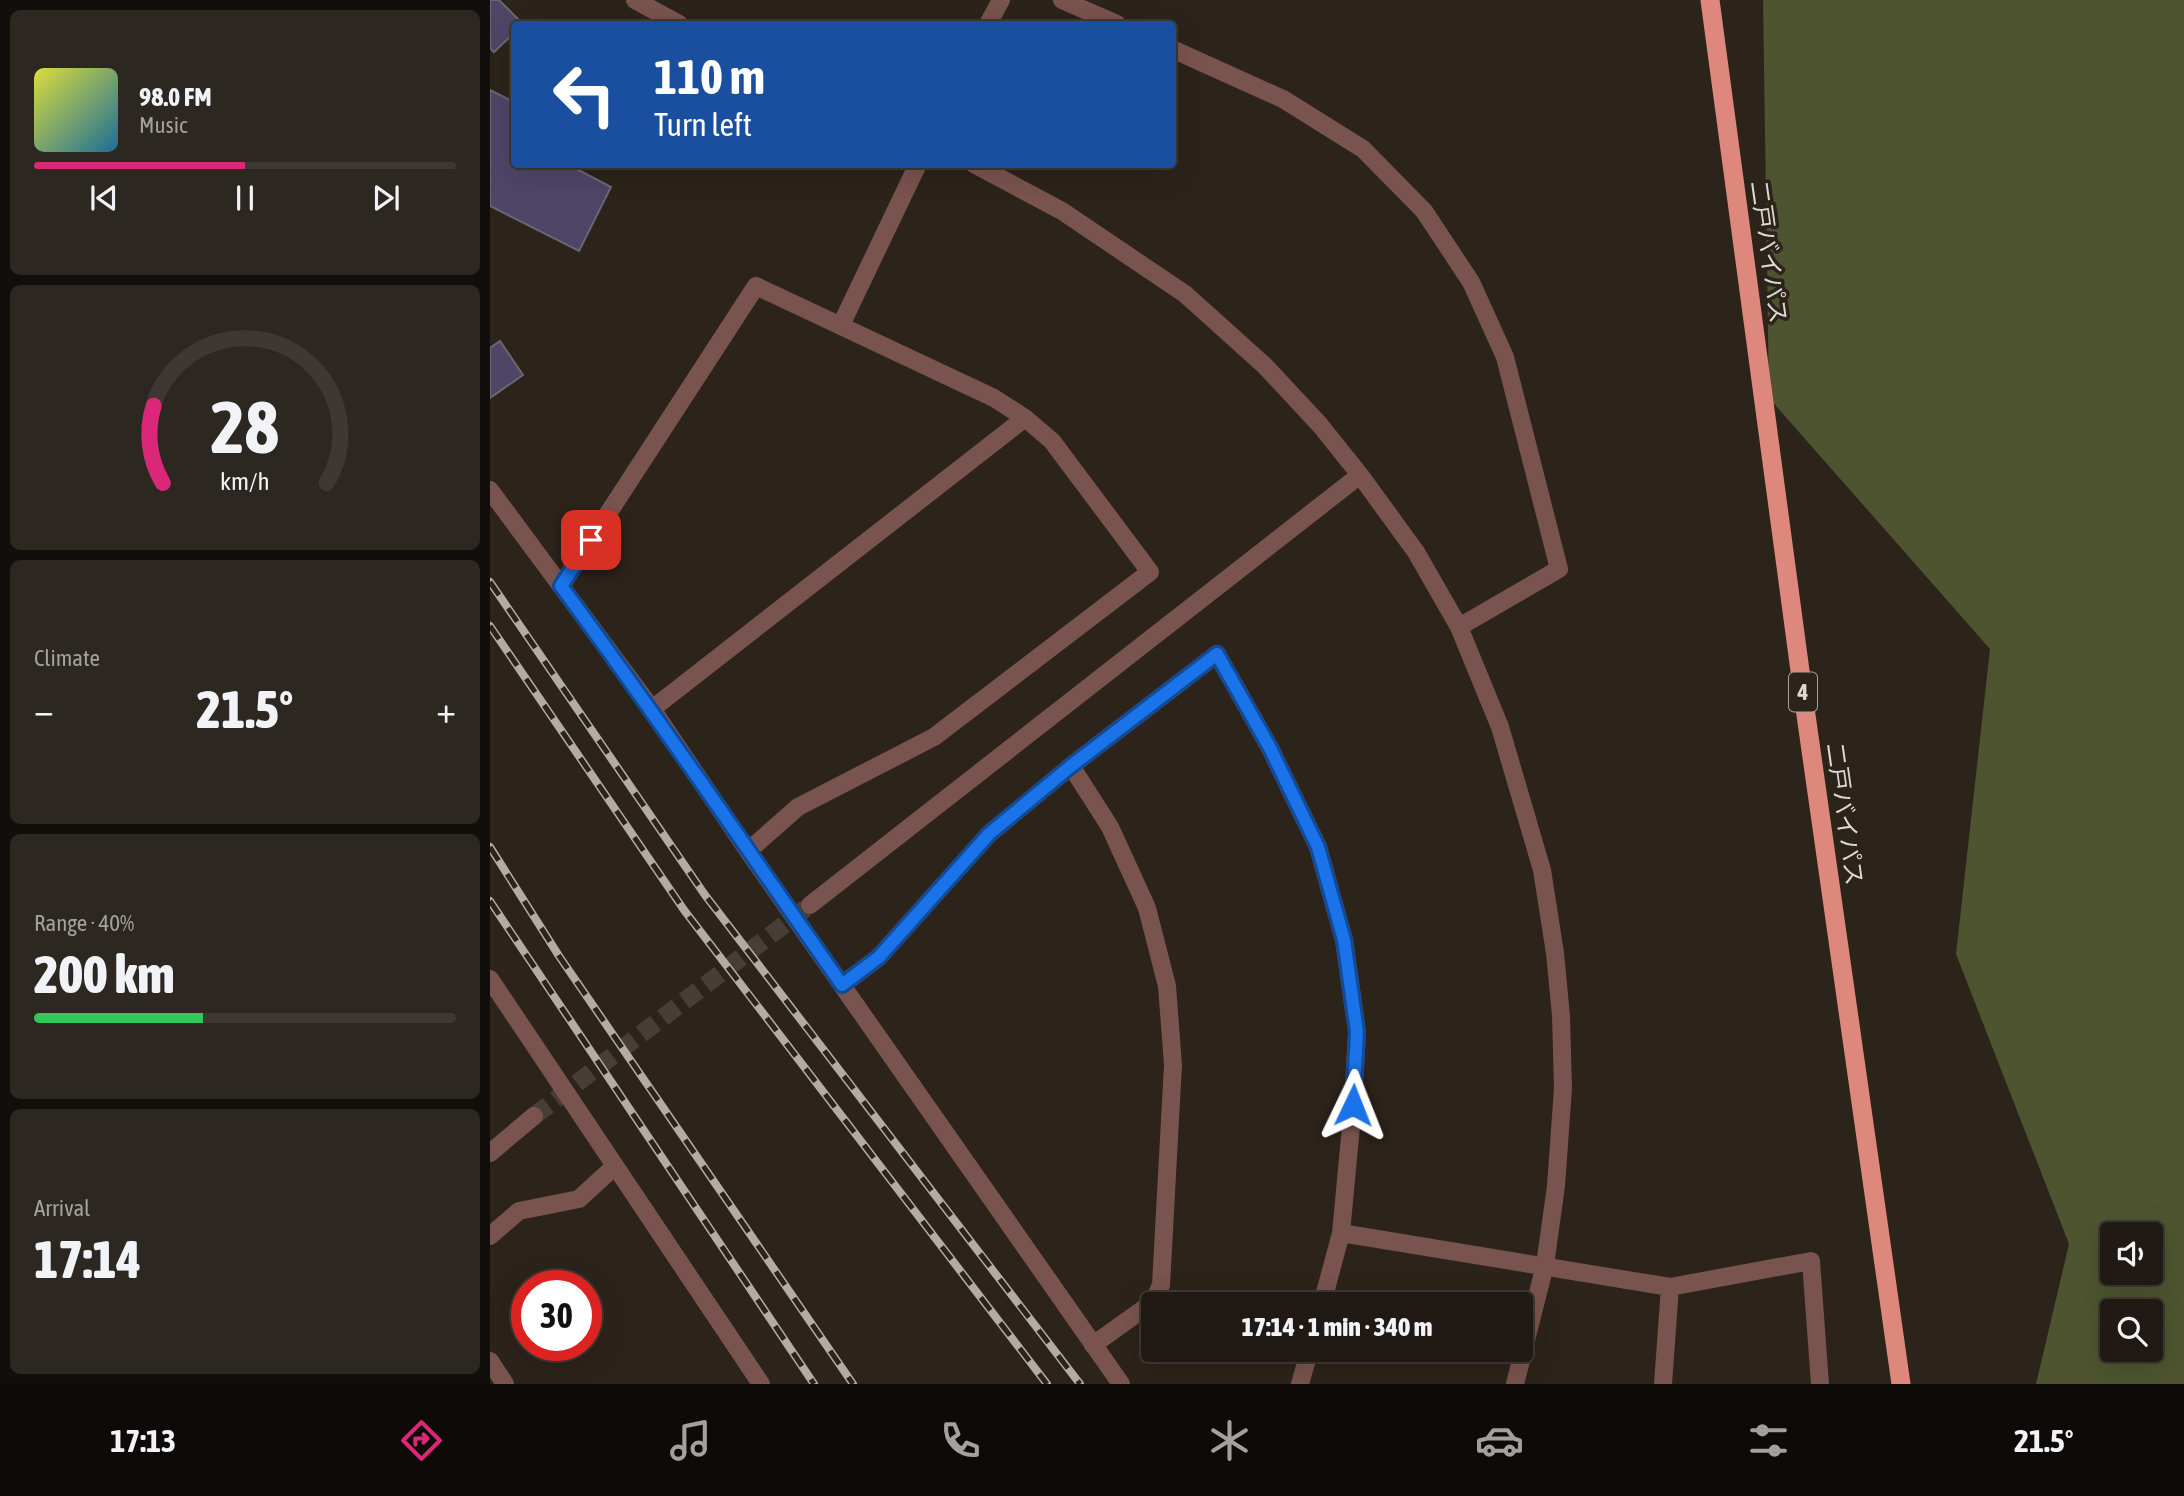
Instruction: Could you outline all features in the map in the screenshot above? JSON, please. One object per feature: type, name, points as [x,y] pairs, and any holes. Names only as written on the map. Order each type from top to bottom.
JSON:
[{"type":"highway","name":"二戸バイパス","points":[[1710,0],[1805,708],[1901,1384]]},
{"type":"street","points":[[635,0],[674,21]]},
{"type":"street","points":[[990,21],[1001,0]]},
{"type":"street","points":[[1062,0],[1110,21]]},
{"type":"street","points":[[1176,51],[1283,99],[1363,149],[1424,211],[1471,282],[1505,357],[1559,569],[1459,627]]},
{"type":"street","points":[[841,325],[916,168]]},
{"type":"street","points":[[981,168],[1062,211],[1185,294],[1265,366],[1320,425],[1360,475],[1416,552],[1459,627],[1500,727],[1542,870],[1555,953],[1561,1016],[1563,1088],[1556,1186],[1545,1265],[1515,1384]]},
{"type":"street","points":[[561,586],[756,286],[994,398],[1026,418],[1052,441],[1150,572],[934,737],[798,807],[748,851]]},
{"type":"street","points":[[652,709],[1026,418]]},
{"type":"street","points":[[810,905],[1360,475]]},
{"type":"street","points":[[490,490],[652,709],[748,851],[1121,1384]]},
{"type":"street","points":[[842,985],[879,957],[989,834],[1071,766],[1217,654],[1270,748],[1318,847],[1344,940],[1357,1032],[1341,1233],[1325,1292]]},
{"type":"street","points":[[1071,766],[1110,827],[1147,908],[1167,986],[1173,1065],[1161,1285],[1153,1302],[1093,1345]]},
{"type":"street","points":[[490,979],[761,1384]]},
{"type":"street","points":[[490,1153],[534,1116]]},
{"type":"street","points":[[490,1236],[519,1211],[579,1199],[615,1166]]},
{"type":"street","points":[[1341,1233],[1670,1287],[1811,1261],[1821,1384]]},
{"type":"street","points":[[1663,1384],[1670,1287]]},
{"type":"street","points":[[490,1361],[505,1384]]},
{"type":"street","points":[[1300,1384],[1306,1362]]},
{"type":"green space","points":[[1763,0],[2184,0],[2184,1384],[2036,1384],[2069,1244],[1956,954],[1990,649],[1769,398]]},
{"type":"building","points":[[490,0],[499,0],[520,21],[511,21],[511,36],[494,52],[490,48]]},
{"type":"building","points":[[490,90],[511,100],[511,168],[575,168],[611,187],[579,251],[490,206]]},
{"type":"building","points":[[500,341],[523,375],[490,398],[490,348]]},
{"type":"tunnel","points":[[534,1116],[806,908]]},
{"type":"railway","points":[[490,582],[705,895],[1080,1384]]},
{"type":"railway","points":[[490,626],[684,910],[1047,1384]]},
{"type":"railway","points":[[490,847],[559,956],[853,1384]]},
{"type":"railway","points":[[490,901],[814,1384]]},
{"type":"route","points":[[591,540],[561,586],[652,709],[842,985],[879,957],[989,834],[1071,766],[1217,654],[1270,748],[1318,847],[1344,940],[1357,1032],[1353,1105]]}]
